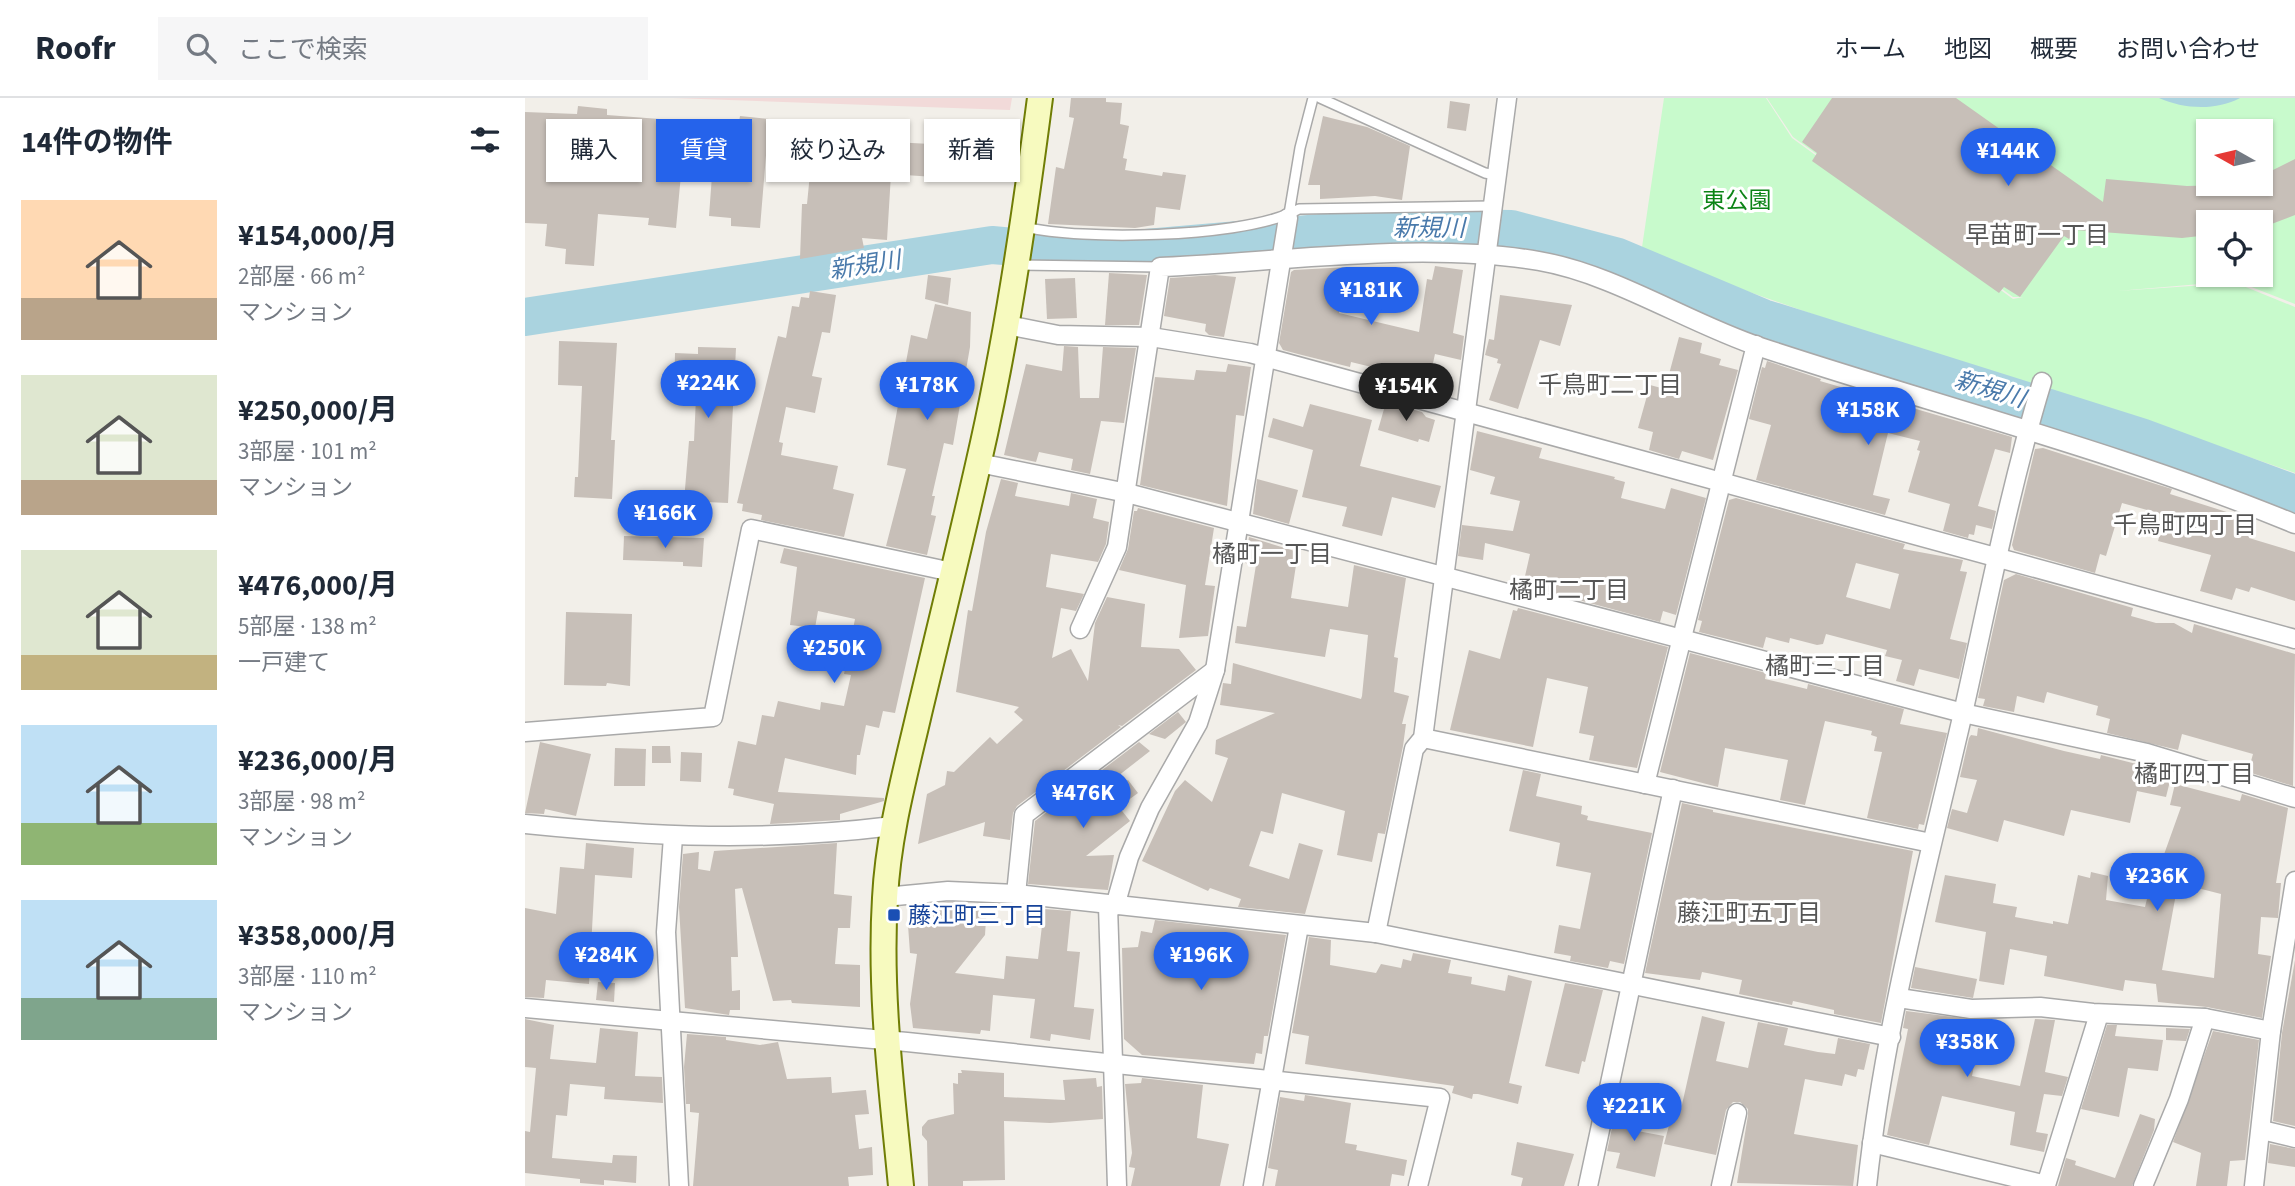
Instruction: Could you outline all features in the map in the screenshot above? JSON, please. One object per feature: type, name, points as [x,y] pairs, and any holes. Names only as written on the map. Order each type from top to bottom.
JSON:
[{"type":"street","points":[[1376,933],[1414,749],[1423,738],[1507,98]]},
{"type":"street","points":[[901,1186],[887,1040],[885,897],[893,826],[979,463],[1007,325],[1023,230],[1035,99]]},
{"type":"street","points":[[1117,1186],[1111,1063],[1111,906],[1150,808],[1198,723],[1215,670],[1288,216]]},
{"type":"street","points":[[1080,629],[1117,547],[1160,267],[1283,256],[1486,252],[1541,261],[1620,287],[1756,345],[2029,427],[2295,524]]},
{"type":"street","points":[[1007,325],[1078,337],[1151,337],[1267,358],[2295,639]]},
{"type":"street","points":[[1645,783],[1756,345]]},
{"type":"street","points":[[1867,1186],[1891,1037],[1931,843],[1963,713],[1996,558],[2042,382]]},
{"type":"street","points":[[979,463],[1127,493],[1963,713],[2147,753],[2295,798]]},
{"type":"street","points":[[525,732],[713,717],[751,529],[952,572]]},
{"type":"street","points":[[1016,894],[1024,815],[1215,670]]},
{"type":"street","points":[[1423,738],[1931,843]]},
{"type":"street","points":[[1588,1186],[1673,789]]},
{"type":"street","points":[[525,824],[673,837],[756,838],[893,826]]},
{"type":"street","points":[[673,837],[666,932],[679,1186]]},
{"type":"street","points":[[2254,1186],[2271,1031],[2295,881]]},
{"type":"street","points":[[885,897],[948,891],[1016,894],[1376,933],[1891,1037]]},
{"type":"street","points":[[1254,1186],[1299,926]]},
{"type":"street","points":[[1899,998],[1971,1009],[2041,1007],[2099,1014],[2205,1018],[2271,1031]]},
{"type":"street","points":[[525,1008],[887,1040],[1440,1098],[1417,1186]]},
{"type":"street","points":[[1872,1143],[2046,1185],[2099,1014]]},
{"type":"street","points":[[2143,1186],[2179,1099],[2205,1018]]},
{"type":"street","points":[[1721,1186],[1737,1114]]},
{"type":"street","points":[[2262,1130],[2295,1138]]},
{"type":"lane","points":[[1288,216],[1300,148],[1313,98]]},
{"type":"lane","points":[[1320,98],[1485,173],[1496,175]]},
{"type":"lane","points":[[1023,230],[1139,235],[1250,225],[1312,209],[1492,207]]},
{"type":"lane","points":[[1018,262],[1160,267]]},
{"type":"shaded area","points":[[673,98],[1012,98],[1010,110]]},
{"type":"green space","name":"東公園","points":[[1664,98],[1766,98],[1792,138],[2013,299],[2023,297],[2013,297],[1793,137],[1767,98],[2295,98],[2295,304],[2251,287],[2273,287],[2273,210],[2196,210],[2196,284],[2117,291],[2196,286],[2246,287],[2295,307],[2295,473],[2183,434],[1958,365],[1641,254]]},
{"type":"water","points":[[2159,98],[2240,98],[2221,105],[2199,107]]},
{"type":"building","points":[[1071,98],[1106,98],[1106,102],[1122,103],[1120,124],[1129,126],[1123,158],[1127,159],[1125,170],[1162,176],[1163,172],[1186,175],[1180,210],[1156,207],[1154,225],[1135,228],[1048,224],[1056,167],[1064,169],[1074,118],[1069,117]]},
{"type":"building","points":[[1832,98],[1956,98],[2103,202],[2106,179],[2196,186],[2196,196],[2273,196],[2273,170],[2295,159],[2295,215],[2273,223],[2273,210],[2196,210],[2196,236],[2182,238],[2075,230],[2069,239],[2064,236],[2020,297],[2004,287],[1999,293],[1812,161],[1817,153],[1802,142]]},
{"type":"building","points":[[1450,101],[1470,104],[1466,131],[1447,128]]},
{"type":"building","points":[[578,106],[607,109],[607,115],[660,119],[656,119],[656,182],[680,182],[676,228],[648,225],[649,218],[598,214],[594,266],[565,264],[566,249],[545,246],[547,224],[525,223],[525,112],[577,114]]},
{"type":"building","points":[[740,116],[769,119],[766,119],[760,228],[731,226],[731,218],[709,216],[712,182],[752,182],[752,119],[740,119]]},
{"type":"building","points":[[1323,116],[1367,127],[1410,146],[1402,200],[1375,196],[1320,199],[1320,185],[1308,185]]},
{"type":"building","points":[[910,143],[924,144],[924,176],[910,175]]},
{"type":"building","points":[[809,182],[891,182],[887,240],[862,238],[864,248],[800,259],[802,204],[807,204]]},
{"type":"building","points":[[1435,266],[1463,270],[1453,333],[1464,336],[1461,360],[1435,354],[1427,390],[1393,380],[1387,376],[1388,371],[1351,362],[1350,367],[1298,354],[1283,350],[1279,343],[1291,272],[1294,270],[1348,267],[1339,313],[1419,332],[1427,279],[1432,280]]},
{"type":"building","points":[[1109,273],[1147,275],[1139,325],[1105,325]]},
{"type":"building","points":[[928,275],[951,278],[948,305],[925,299]]},
{"type":"building","points":[[1215,275],[1236,277],[1224,337],[1209,335],[1205,331],[1206,324],[1164,316],[1170,278]]},
{"type":"building","points":[[1075,278],[1077,318],[1047,319],[1045,279]]},
{"type":"building","points":[[810,291],[836,295],[830,333],[822,332],[812,376],[822,378],[815,413],[786,407],[779,442],[783,443],[781,455],[838,466],[833,489],[854,494],[844,537],[761,520],[762,515],[742,511],[743,504],[737,503],[778,336],[786,338],[792,306],[799,307],[801,297],[809,298]]},
{"type":"building","points":[[1500,295],[1572,305],[1560,346],[1540,340],[1518,409],[1489,400],[1501,364],[1497,363],[1498,359],[1485,355],[1489,339],[1494,340]]},
{"type":"building","points":[[935,304],[971,312],[970,347],[953,445],[944,443],[932,496],[935,496],[931,515],[936,516],[927,555],[886,546],[906,469],[887,465],[911,335],[927,339]]},
{"type":"building","points":[[1679,337],[1702,343],[1700,353],[1721,359],[1719,365],[1738,370],[1713,460],[1682,451],[1679,459],[1649,450],[1653,432],[1638,428],[1650,385],[1665,389]]},
{"type":"building","points":[[559,341],[617,343],[611,440],[615,440],[612,499],[574,497],[575,477],[578,477],[582,386],[558,385]]},
{"type":"building","points":[[1064,346],[1078,347],[1080,398],[1099,398],[1103,347],[1136,348],[1124,423],[1101,421],[1090,474],[1071,470],[1073,459],[1039,452],[1036,462],[1004,455],[1026,364],[1062,371]]},
{"type":"building","points":[[698,347],[736,348],[728,503],[684,501],[689,441],[694,441],[696,397],[674,397],[675,353],[698,354]]},
{"type":"building","points":[[1767,361],[1821,379],[1820,381],[2012,437],[2010,453],[1995,449],[1978,506],[1996,511],[1992,529],[1976,525],[1974,535],[1969,534],[1968,538],[1943,531],[1950,504],[1908,492],[1920,451],[1917,450],[1920,441],[1888,433],[1873,495],[1890,499],[1885,515],[1756,480],[1771,425],[1749,419],[1762,367],[1765,368]]},
{"type":"building","points":[[1228,364],[1251,367],[1244,416],[1236,415],[1227,506],[1140,485],[1155,377],[1194,380],[1196,370],[1226,372]]},
{"type":"building","points":[[1386,402],[1422,412],[1426,417],[1435,420],[1429,442],[1419,439],[1418,442],[1378,430]]},
{"type":"building","points":[[1310,404],[1372,420],[1360,466],[1441,486],[1435,508],[1392,497],[1382,536],[1342,526],[1347,507],[1302,497],[1313,450],[1268,437],[1273,418],[1303,427]]},
{"type":"building","points":[[1477,431],[1542,448],[1539,458],[1615,477],[1614,479],[1625,482],[1621,498],[1665,509],[1671,488],[1706,498],[1676,615],[1663,611],[1660,622],[1523,585],[1530,554],[1485,543],[1483,560],[1458,556],[1462,525],[1513,531],[1520,501],[1490,494],[1495,477],[1470,470]]},
{"type":"building","points":[[2043,448],[2172,489],[2170,494],[2255,521],[2249,538],[2295,552],[2295,601],[2251,587],[2249,592],[2236,588],[2232,600],[2200,591],[2211,555],[2158,541],[2165,515],[2122,503],[2106,556],[2100,554],[2095,573],[2014,550],[2012,545],[2035,449]]},
{"type":"building","points":[[1001,479],[1018,483],[1015,496],[1069,506],[1071,493],[1097,499],[1093,518],[1109,522],[1106,544],[1098,562],[1051,554],[1046,587],[1084,594],[1076,611],[1061,608],[1052,658],[1071,649],[1088,681],[1095,623],[1107,597],[1145,604],[1141,647],[1179,649],[1196,670],[1122,726],[1118,725],[1121,727],[1017,806],[1013,813],[1010,840],[983,836],[985,822],[918,844],[927,794],[945,785],[947,771],[954,772],[990,737],[997,744],[1023,720],[1014,712],[1019,707],[956,692],[968,610],[972,611],[986,532]]},
{"type":"building","points":[[1257,479],[1298,490],[1289,524],[1253,514]]},
{"type":"building","points":[[1736,498],[1905,544],[1903,549],[1963,560],[1960,571],[1967,572],[1950,639],[1967,643],[1959,679],[1919,669],[1914,686],[1896,681],[1902,660],[1885,656],[1887,650],[1826,634],[1823,644],[1817,645],[1790,638],[1789,643],[1766,637],[1763,648],[1699,632],[1702,621],[1698,620],[1729,500]],"holes":[[[1856,563],[1899,574],[1890,609],[1846,597]]]},
{"type":"building","points":[[1138,508],[1214,528],[1205,585],[1215,586],[1208,636],[1179,638],[1186,585],[1119,570],[1128,549],[1134,511]]},
{"type":"building","points":[[624,536],[704,538],[702,567],[683,566],[683,562],[623,560]]},
{"type":"building","points":[[1249,537],[1298,552],[1291,598],[1348,607],[1354,565],[1406,578],[1394,657],[1398,658],[1394,692],[1409,696],[1402,724],[1406,724],[1385,834],[1378,833],[1372,862],[1337,855],[1345,811],[1282,793],[1273,834],[1261,831],[1249,866],[1289,879],[1299,843],[1323,850],[1305,914],[1238,907],[1241,899],[1210,888],[1208,891],[1142,861],[1175,791],[1185,780],[1212,802],[1228,758],[1215,754],[1216,740],[1275,713],[1220,705],[1223,683],[1231,684],[1233,663],[1361,699],[1362,696],[1368,635],[1330,629],[1325,657],[1235,643],[1237,626],[1246,627],[1256,565],[1245,563]]},
{"type":"building","points":[[784,548],[925,578],[895,713],[883,711],[879,728],[866,725],[860,755],[857,755],[856,775],[785,758],[778,792],[884,798],[884,801],[840,814],[840,820],[770,824],[774,804],[733,795],[734,789],[728,788],[738,741],[756,745],[762,715],[774,717],[778,701],[820,710],[821,702],[844,706],[851,675],[844,674],[855,619],[818,611],[815,628],[790,625],[797,567],[780,563]]},
{"type":"building","points":[[2016,574],[2133,608],[2131,616],[2156,623],[2174,623],[2192,633],[2194,624],[2295,654],[2293,786],[2248,772],[2253,754],[2182,734],[2178,750],[2107,733],[2110,719],[2096,715],[2098,706],[2047,692],[2044,703],[2017,696],[2014,712],[1983,706],[1985,699],[1978,698],[2004,580]]},
{"type":"building","points":[[1518,608],[1668,647],[1637,768],[1589,760],[1594,736],[1579,733],[1588,687],[1547,678],[1533,747],[1450,730],[1469,650],[1500,659],[1513,610],[1517,611]]},
{"type":"building","points":[[566,612],[632,614],[630,686],[607,683],[606,686],[564,685]]},
{"type":"building","points":[[1690,653],[1766,673],[1765,679],[1807,689],[1808,684],[1904,709],[1900,724],[1947,733],[1924,825],[1919,824],[1918,829],[1867,818],[1882,752],[1874,751],[1877,737],[1871,735],[1872,731],[1825,721],[1805,805],[1780,800],[1788,760],[1725,748],[1718,787],[1660,772]]},
{"type":"building","points":[[1178,712],[1186,722],[1165,739],[1149,734]]},
{"type":"building","points":[[1978,728],[2064,751],[2100,759],[2101,755],[2172,773],[2166,797],[2137,791],[2130,823],[2071,810],[2064,836],[2004,820],[1998,842],[1947,828],[1952,809],[1967,813],[1977,780],[1960,777],[1969,738],[1971,735],[1977,736]]},
{"type":"building","points":[[540,742],[591,754],[576,816],[545,809],[544,814],[525,813]]},
{"type":"building","points":[[1139,742],[1150,751],[1109,783],[1111,788],[1128,780],[1138,793],[1119,807],[1130,821],[1086,856],[1114,855],[1108,890],[1028,884],[1035,821]]},
{"type":"building","points":[[652,746],[670,746],[671,763],[652,763]]},
{"type":"building","points":[[615,748],[646,749],[645,786],[614,786]]},
{"type":"building","points":[[681,752],[702,753],[701,782],[680,781]]},
{"type":"building","points":[[1523,770],[1541,774],[1536,796],[1582,806],[1581,814],[1588,816],[1587,820],[1652,833],[1624,964],[1610,961],[1608,968],[1570,961],[1571,956],[1554,953],[1559,925],[1580,929],[1591,873],[1556,866],[1560,843],[1509,831]]},
{"type":"building","points":[[2175,784],[2240,801],[2242,794],[2288,808],[2276,883],[2281,883],[2278,918],[2261,917],[2258,954],[2271,956],[2262,1018],[2207,1007],[2158,1002],[2156,984],[2125,980],[2123,991],[2044,976],[2047,956],[2010,949],[2004,985],[1979,981],[1986,932],[1935,922],[1945,875],[1996,884],[1993,903],[2017,907],[2015,917],[2053,924],[2053,921],[2068,924],[2078,875],[2090,878],[2091,872],[2108,876],[2106,900],[2145,907],[2157,859],[2162,860],[2181,807],[2170,805]],"holes":[[[2178,883],[2221,894],[2214,978],[2162,970]]]},
{"type":"building","points":[[1682,803],[1713,812],[1913,851],[1881,1023],[1834,1014],[1834,1010],[1793,1001],[1792,1005],[1739,994],[1742,980],[1702,972],[1700,980],[1645,973]]},
{"type":"building","points":[[586,843],[634,848],[632,878],[595,875],[589,984],[546,980],[544,998],[525,997],[525,908],[556,914],[560,867],[584,869]]},
{"type":"building","points":[[837,843],[834,894],[852,896],[850,928],[838,928],[835,964],[860,965],[860,1007],[792,1003],[791,1000],[773,1001],[742,888],[735,889],[738,957],[731,957],[732,991],[740,990],[740,1010],[730,1010],[729,1015],[685,1008],[679,907],[683,854],[699,852],[698,869],[710,871],[714,851]]},
{"type":"building","points":[[948,902],[987,904],[985,935],[955,973],[1004,979],[1006,956],[1038,959],[1044,909],[1071,911],[1067,951],[1080,952],[1074,1007],[1094,1009],[1090,1040],[1051,1034],[1050,1041],[1030,1038],[1035,999],[993,995],[990,1031],[981,1030],[980,1034],[913,1028],[910,1004],[917,954],[910,953],[908,925],[912,906]]},
{"type":"building","points":[[1155,920],[1286,935],[1268,1036],[1264,1036],[1262,1054],[1256,1053],[1254,1064],[1142,1055],[1124,1039],[1122,948],[1138,947],[1141,931],[1152,933]]},
{"type":"building","points":[[1309,937],[1331,940],[1330,965],[1376,973],[1381,964],[1401,968],[1403,959],[1411,961],[1413,953],[1451,960],[1448,973],[1472,977],[1471,984],[1505,991],[1508,975],[1532,981],[1509,1083],[1522,1086],[1518,1104],[1478,1094],[1473,1094],[1472,1099],[1452,1093],[1454,1086],[1305,1064],[1309,1036],[1292,1033]]},
{"type":"building","points":[[2295,960],[2295,1126],[2273,1121],[2282,1033]]},
{"type":"building","points":[[1915,967],[1977,979],[1973,998],[1911,988]]},
{"type":"building","points":[[598,982],[615,983],[614,1002],[596,1000]]},
{"type":"building","points":[[1565,983],[1603,990],[1585,1062],[1582,1061],[1579,1074],[1545,1066]]},
{"type":"building","points":[[1906,1011],[1977,1020],[1975,1028],[1981,1030],[1972,1076],[2020,1086],[2035,1019],[2055,1020],[2045,1072],[2068,1077],[2062,1096],[2044,1094],[2036,1132],[2048,1134],[2044,1152],[2010,1145],[2015,1112],[1942,1096],[1929,1145],[1887,1135],[1908,1029],[1903,1028]]},
{"type":"building","points":[[1702,1016],[1725,1022],[1716,1061],[1748,1068],[1758,1022],[1788,1028],[1784,1045],[1818,1052],[1835,1054],[1838,1038],[1870,1044],[1864,1070],[1858,1069],[1856,1077],[1845,1074],[1842,1086],[1805,1079],[1794,1134],[1858,1145],[1853,1186],[1737,1183],[1748,1115],[1748,1109],[1740,1102],[1733,1102],[1726,1110],[1716,1155],[1664,1144],[1674,1107],[1681,1109]]},
{"type":"building","points":[[525,1019],[554,1025],[550,1059],[596,1063],[600,1028],[638,1032],[635,1076],[662,1077],[663,1103],[604,1099],[605,1087],[570,1084],[567,1116],[556,1115],[552,1158],[612,1163],[613,1155],[637,1156],[636,1183],[604,1180],[604,1185],[580,1183],[580,1179],[525,1173],[525,1131],[530,1132],[536,1068],[525,1067]]},
{"type":"building","points":[[2107,1025],[2117,1025],[2115,1036],[2163,1040],[2158,1071],[2128,1068],[2119,1117],[2081,1109]]},
{"type":"building","points":[[2166,1028],[2190,1029],[2186,1041],[2166,1040]]},
{"type":"building","points":[[2213,1031],[2259,1040],[2245,1160],[2230,1161],[2227,1186],[2196,1186],[2201,1153],[2173,1142]]},
{"type":"building","points":[[687,1034],[726,1037],[726,1040],[760,1045],[778,1042],[787,1079],[831,1077],[832,1093],[866,1090],[869,1114],[855,1115],[859,1149],[872,1147],[873,1175],[848,1177],[849,1186],[693,1186],[699,1113],[690,1112],[690,1104],[686,1104],[684,1067]]},
{"type":"building","points":[[961,1070],[1004,1073],[1004,1097],[1065,1100],[1063,1080],[1096,1078],[1097,1087],[1102,1086],[1103,1119],[1050,1123],[1004,1121],[1005,1180],[963,1181],[963,1186],[928,1186],[927,1141],[922,1135],[922,1127],[928,1120],[954,1114],[953,1083],[958,1084],[958,1073],[962,1073]]},
{"type":"building","points":[[1142,1078],[1203,1085],[1197,1138],[1229,1144],[1220,1186],[1131,1186],[1135,1168],[1129,1167],[1132,1153],[1125,1084],[1141,1083]]},
{"type":"building","points":[[1305,1095],[1351,1103],[1345,1143],[1357,1145],[1356,1150],[1407,1160],[1404,1176],[1392,1174],[1390,1186],[1275,1186],[1278,1170],[1268,1168],[1280,1097],[1304,1101]]},
{"type":"building","points":[[1619,1095],[1634,1098],[1627,1129],[1664,1136],[1655,1177],[1616,1168],[1620,1153],[1607,1151]]},
{"type":"building","points":[[2140,1114],[2155,1119],[2154,1130],[2132,1186],[2058,1186],[2066,1158],[2076,1161],[2075,1165],[2115,1178]]},
{"type":"building","points":[[1517,1142],[1574,1154],[1564,1186],[1521,1186],[1523,1178],[1511,1175]]},
{"type":"building","points":[[2270,1144],[2295,1149],[2295,1167],[2268,1163]]},
{"type":"waterway","name":"新規川","points":[[525,317],[992,245],[1051,250],[1123,250],[1389,227],[1511,229],[1618,257],[1763,318],[2141,437],[2295,494]]},
{"type":"place","name":"藤江町三丁目","points":[[894,915]]},
{"type":"district","name":"早苗町一丁目","points":[[2037,235]]},
{"type":"district","name":"千鳥町二丁目","points":[[1610,385]]},
{"type":"district","name":"千鳥町四丁目","points":[[2185,525]]},
{"type":"district","name":"橘町一丁目","points":[[1272,554]]},
{"type":"district","name":"橘町二丁目","points":[[1569,590]]},
{"type":"district","name":"橘町三丁目","points":[[1825,666]]},
{"type":"district","name":"橘町四丁目","points":[[2194,774]]},
{"type":"district","name":"藤江町五丁目","points":[[1749,913]]}]
